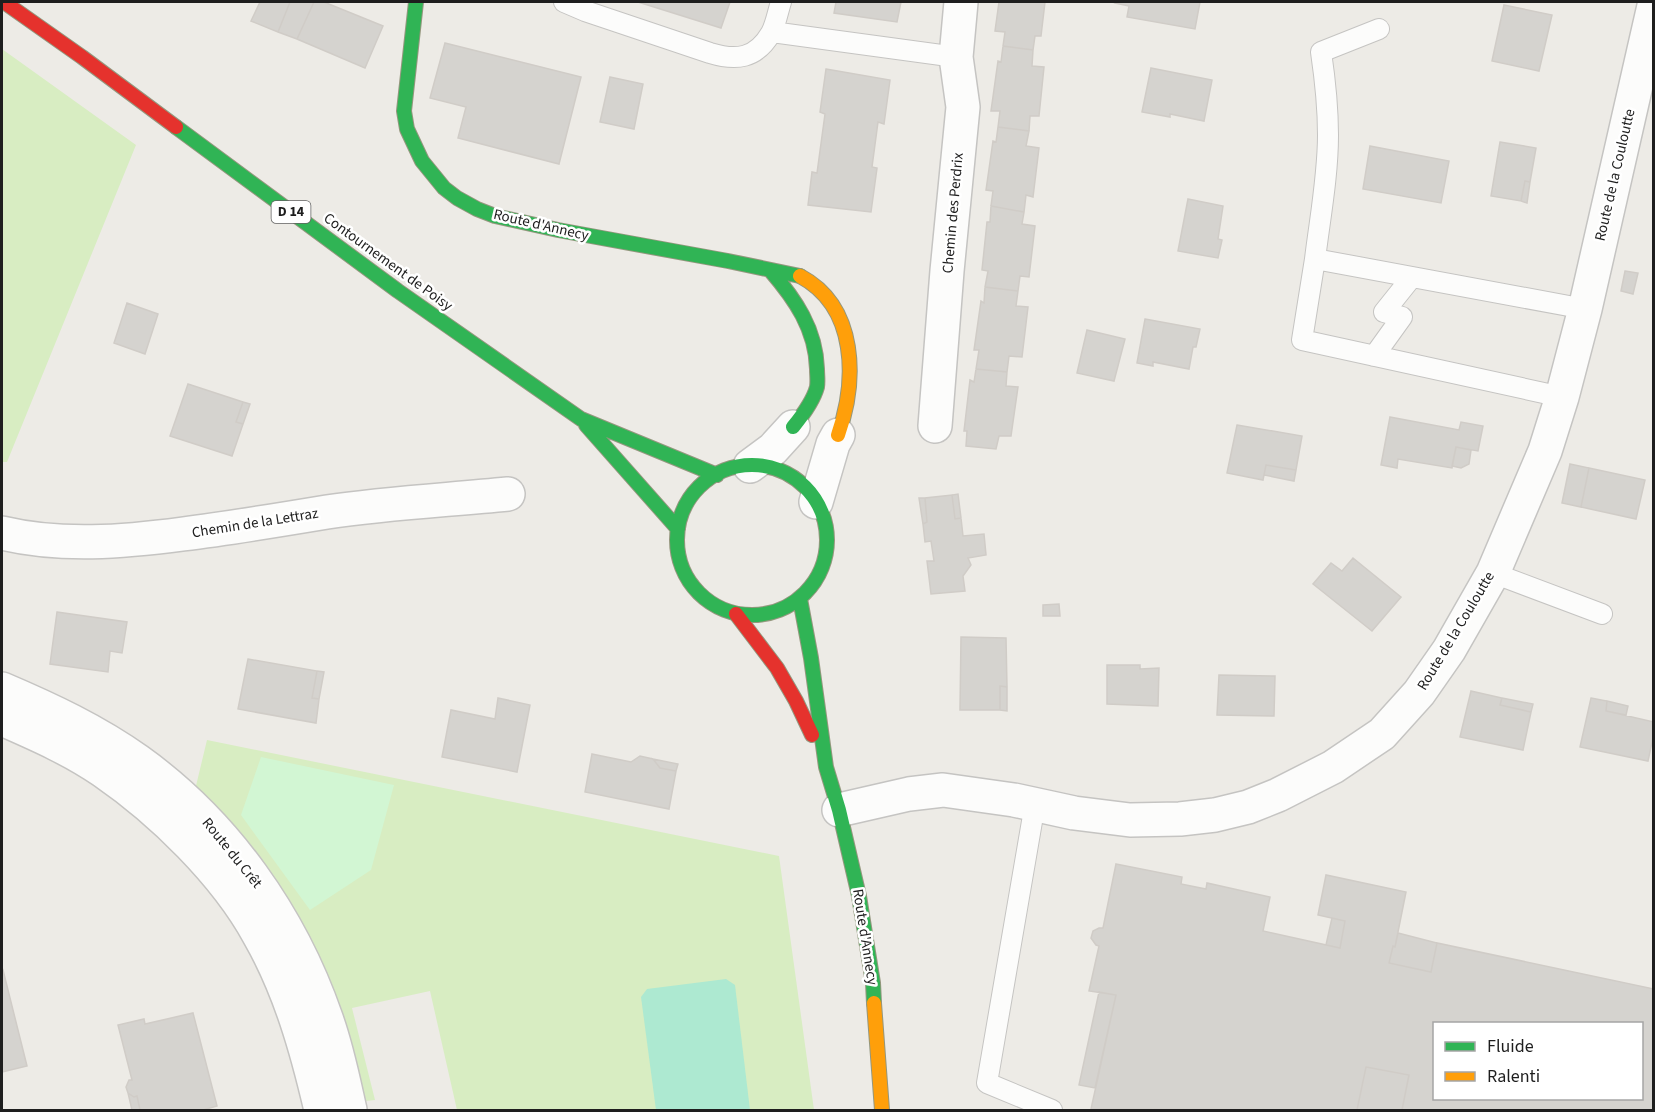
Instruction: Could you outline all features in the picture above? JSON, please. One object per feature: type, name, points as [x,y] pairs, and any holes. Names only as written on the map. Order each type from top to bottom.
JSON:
[{"type":"main road","name":"Contournement de Poisy","points":[[4,2],[398,291],[580,419],[678,529]]},
{"type":"main road","name":"Route d'Annecy","points":[[416,2],[404,111],[406,129],[422,161],[444,188],[477,209],[512,220],[789,272],[819,288],[832,306],[843,328],[849,352],[848,404],[838,435]]},
{"type":"main road","name":"Route d'Annecy","points":[[770,270],[791,294],[807,321],[814,340],[818,362],[817,386],[806,411],[793,427]]},
{"type":"main road","name":"Contournement de Poisy","points":[[580,419],[717,474]]},
{"type":"main road","name":"Route d'Annecy","points":[[740,466],[750,466],[763,466],[786,473],[806,487],[820,507],[827,531],[826,556],[816,580],[800,599],[780,610],[758,615],[736,614],[715,606],[698,591],[685,573],[678,551],[678,529],[685,507],[698,488],[717,474],[740,466]]},
{"type":"main road","name":"Route d'Annecy","points":[[800,599],[826,766]]},
{"type":"main road","name":"Route d'Annecy","points":[[736,614],[777,668],[796,701],[826,766],[839,810],[859,896],[873,983],[882,1110]]},
{"type":"street","name":"Chemin des Perdrix","points":[[935,426],[963,107],[956,57],[961,2]]},
{"type":"street","name":"Route de la Couloutte","points":[[839,810],[909,794],[943,790],[1014,800],[1074,813],[1130,820],[1180,819],[1215,815],[1248,807],[1278,795],[1333,767],[1382,734],[1419,693],[1449,650],[1493,573],[1545,451],[1562,398],[1585,309],[1653,6]]},
{"type":"street","name":"Route d'Annecy","points":[[750,466],[773,449],[793,427]]},
{"type":"street","name":"Route d'Annecy","points":[[816,502],[833,444],[838,435]]},
{"type":"street","name":"Chemin de la Lettraz","points":[[2,533],[43,540],[140,539],[328,512],[508,494]]},
{"type":"street","name":"Route du Crêt","points":[[2,689],[70,719],[139,761],[170,786],[208,822],[241,861],[271,903],[297,948],[313,984],[337,1051],[350,1110]]},
{"type":"street","name":"Route du Crêt","points":[[2,718],[58,745],[102,770],[164,820],[219,877],[259,934],[285,989],[306,1048],[321,1110]]},
{"type":"lane","points":[[564,2],[585,11],[732,58],[750,54],[761,46],[772,32],[781,2]]},
{"type":"lane","points":[[1379,29],[1321,52],[1328,136],[1315,259],[1302,340],[1562,398]]},
{"type":"lane","points":[[772,32],[956,57]]},
{"type":"lane","points":[[1315,259],[1585,309]]},
{"type":"lane","points":[[1374,356],[1402,317],[1384,312],[1412,277]]},
{"type":"lane","points":[[1493,573],[1602,614]]},
{"type":"lane","points":[[1035,804],[987,1083],[1052,1110]]},
{"type":"green space","points":[[2,49],[136,145],[7,462],[2,462]]},
{"type":"green space","points":[[207,740],[779,856],[814,1110],[457,1110],[430,991],[352,1008],[375,1100],[357,1102],[195,790]]},
{"type":"green space","points":[[261,757],[394,785],[371,870],[310,910],[241,815]]},
{"type":"green space","points":[[726,979],[735,985],[750,1110],[656,1110],[641,997],[647,989]]},
{"type":"building","points":[[260,2],[290,2],[278,32],[251,21]]},
{"type":"building","points":[[290,2],[314,2],[297,39],[278,32]]},
{"type":"building","points":[[314,2],[324,2],[383,26],[365,68],[297,39]]},
{"type":"building","points":[[638,2],[730,2],[721,28]]},
{"type":"building","points":[[836,2],[901,2],[897,22],[834,13]]},
{"type":"building","points":[[999,2],[1045,2],[1041,36],[1035,36],[1033,50],[1003,46],[1005,32],[995,31]]},
{"type":"building","points":[[1116,2],[1200,2],[1195,29],[1127,17],[1129,6]]},
{"type":"building","points":[[1504,5],[1552,15],[1539,71],[1492,61]]},
{"type":"building","points":[[445,43],[581,77],[559,164],[458,138],[466,107],[430,98]]},
{"type":"building","points":[[1003,46],[1033,50],[1032,66],[1044,67],[1039,116],[1030,116],[1029,131],[998,127],[1000,111],[991,111],[998,61],[1001,62]]},
{"type":"building","points":[[1151,68],[1212,80],[1204,121],[1170,114],[1170,117],[1142,112]]},
{"type":"building","points":[[826,69],[890,80],[884,124],[878,122],[872,167],[877,168],[871,212],[808,205],[812,172],[817,173],[825,114],[820,112]]},
{"type":"building","points":[[610,77],[643,84],[634,129],[600,122]]},
{"type":"building","points":[[998,127],[1029,131],[1026,146],[1039,148],[1033,197],[1026,195],[1024,212],[991,206],[993,191],[986,190],[993,141],[996,142]]},
{"type":"building","points":[[1500,142],[1536,148],[1530,182],[1525,181],[1521,201],[1491,196]]},
{"type":"building","points":[[1370,146],[1449,161],[1441,203],[1363,189]]},
{"type":"building","points":[[1525,181],[1530,182],[1527,203],[1521,201]]},
{"type":"building","points":[[1188,199],[1223,206],[1218,239],[1222,240],[1218,258],[1178,251]]},
{"type":"building","points":[[991,206],[1024,212],[1022,224],[1035,226],[1029,277],[1020,276],[1018,291],[985,287],[988,271],[982,270]]},
{"type":"building","points":[[1625,271],[1638,273],[1633,294],[1621,291]]},
{"type":"building","points":[[985,287],[1018,291],[1016,306],[1028,307],[1022,357],[1009,356],[1007,372],[976,369],[979,350],[974,350]]},
{"type":"building","points":[[127,303],[158,314],[145,354],[114,343]]},
{"type":"building","points":[[1145,319],[1200,329],[1196,347],[1193,347],[1189,369],[1153,362],[1153,366],[1137,363]]},
{"type":"building","points":[[1087,330],[1125,339],[1114,381],[1077,373]]},
{"type":"building","points":[[976,369],[1007,372],[1006,386],[1018,387],[1011,436],[999,436],[996,449],[966,446],[967,431],[964,431],[970,380],[974,382]]},
{"type":"building","points":[[188,384],[243,402],[236,422],[243,424],[232,456],[170,436]]},
{"type":"building","points":[[243,402],[250,404],[243,424],[236,422]]},
{"type":"building","points":[[1390,417],[1459,430],[1461,422],[1483,426],[1478,451],[1456,447],[1452,468],[1398,459],[1397,468],[1381,465]]},
{"type":"building","points":[[1237,425],[1302,436],[1296,470],[1266,465],[1263,480],[1227,473]]},
{"type":"building","points":[[1456,447],[1471,450],[1469,464],[1461,468],[1452,466]]},
{"type":"building","points":[[1570,464],[1589,468],[1581,507],[1562,503]]},
{"type":"building","points":[[1266,465],[1296,470],[1294,481],[1264,475]]},
{"type":"building","points":[[1589,468],[1645,480],[1636,519],[1581,507]]},
{"type":"building","points":[[958,494],[961,518],[955,519],[952,495]]},
{"type":"building","points":[[952,495],[955,519],[961,518],[963,536],[984,534],[986,555],[968,558],[971,565],[963,576],[965,591],[931,594],[927,561],[934,561],[931,541],[925,542],[923,524],[927,522],[925,498]]},
{"type":"building","points":[[919,498],[925,498],[927,522],[923,524]]},
{"type":"building","points":[[1353,558],[1401,597],[1372,631],[1313,584],[1331,563],[1342,571]]},
{"type":"building","points":[[1059,604],[1060,616],[1043,616],[1043,605]]},
{"type":"building","points":[[57,612],[127,622],[122,653],[110,651],[108,672],[50,664]]},
{"type":"building","points":[[961,637],[1006,638],[1007,687],[1000,686],[1000,710],[960,710]]},
{"type":"building","points":[[248,659],[317,671],[312,698],[319,699],[316,723],[238,709]]},
{"type":"building","points":[[1107,665],[1140,665],[1140,669],[1159,668],[1158,706],[1107,704]]},
{"type":"building","points":[[317,671],[324,672],[319,699],[312,698]]},
{"type":"building","points":[[1219,675],[1275,676],[1274,716],[1217,715]]},
{"type":"building","points":[[1000,686],[1007,687],[1007,711],[1000,710]]},
{"type":"building","points":[[1471,691],[1502,698],[1500,705],[1531,712],[1523,750],[1460,737]]},
{"type":"building","points":[[498,698],[530,705],[517,772],[442,757],[451,710],[495,719]]},
{"type":"building","points":[[1502,698],[1533,704],[1531,712],[1500,705]]},
{"type":"building","points":[[1591,698],[1607,701],[1606,711],[1654,722],[1648,761],[1580,747]]},
{"type":"building","points":[[1607,701],[1628,706],[1626,715],[1606,711]]},
{"type":"building","points":[[592,754],[631,762],[640,756],[653,759],[660,768],[676,771],[669,809],[585,792]]},
{"type":"building","points":[[653,759],[678,764],[676,771],[660,768]]},
{"type":"building","points":[[1116,864],[1182,877],[1181,884],[1206,889],[1207,883],[1270,897],[1263,931],[1340,948],[1345,921],[1318,915],[1326,875],[1406,892],[1395,947],[1393,946],[1389,963],[1431,972],[1437,943],[1654,989],[1654,1110],[1402,1110],[1409,1075],[1366,1067],[1357,1110],[1091,1109],[1116,995],[1089,991],[1099,946],[1091,938],[1093,931],[1103,928]]},
{"type":"building","points":[[1332,918],[1345,921],[1340,948],[1326,945]]},
{"type":"building","points":[[1398,933],[1437,943],[1431,972],[1389,963]]},
{"type":"building","points":[[2,971],[27,1066],[2,1072]]},
{"type":"building","points":[[1099,992],[1116,995],[1095,1088],[1079,1085]]},
{"type":"building","points":[[193,1013],[217,1106],[203,1110],[140,1110],[137,1096],[134,1097],[128,1093],[126,1087],[129,1080],[132,1080],[118,1025],[144,1019],[145,1024]]},
{"type":"building","points":[[1366,1067],[1409,1075],[1402,1110],[1357,1110]]},
{"type":"building","points":[[128,1093],[134,1097],[137,1096],[140,1110],[132,1110]]},
{"type":"traffic: fast","points":[[416,2],[404,111],[407,129],[422,161],[444,188],[457,198],[495,216],[800,276]]},
{"type":"traffic: fast","points":[[176,127],[398,291],[581,419],[717,475]]},
{"type":"traffic: fast","points":[[770,270],[796,304],[808,328],[816,354],[817,387],[810,403],[793,427]]},
{"type":"traffic: fast","points":[[586,425],[678,529]]},
{"type":"traffic: fast","points":[[752,465],[781,471],[805,487],[821,511],[827,540],[821,569],[805,593],[781,609],[752,615],[723,609],[699,593],[683,569],[677,540],[683,511],[699,487],[723,471],[752,465]]},
{"type":"traffic: fast","points":[[800,599],[811,658],[826,767],[839,810],[859,896],[874,1003]]},
{"type":"traffic: slow","points":[[800,276],[819,290],[833,306],[843,326],[850,369],[848,392],[838,435]]},
{"type":"traffic: slow","points":[[874,1003],[882,1110]]},
{"type":"traffic: jam","points":[[4,2],[176,127]]},
{"type":"traffic: jam","points":[[736,614],[777,668],[812,735]]}]
